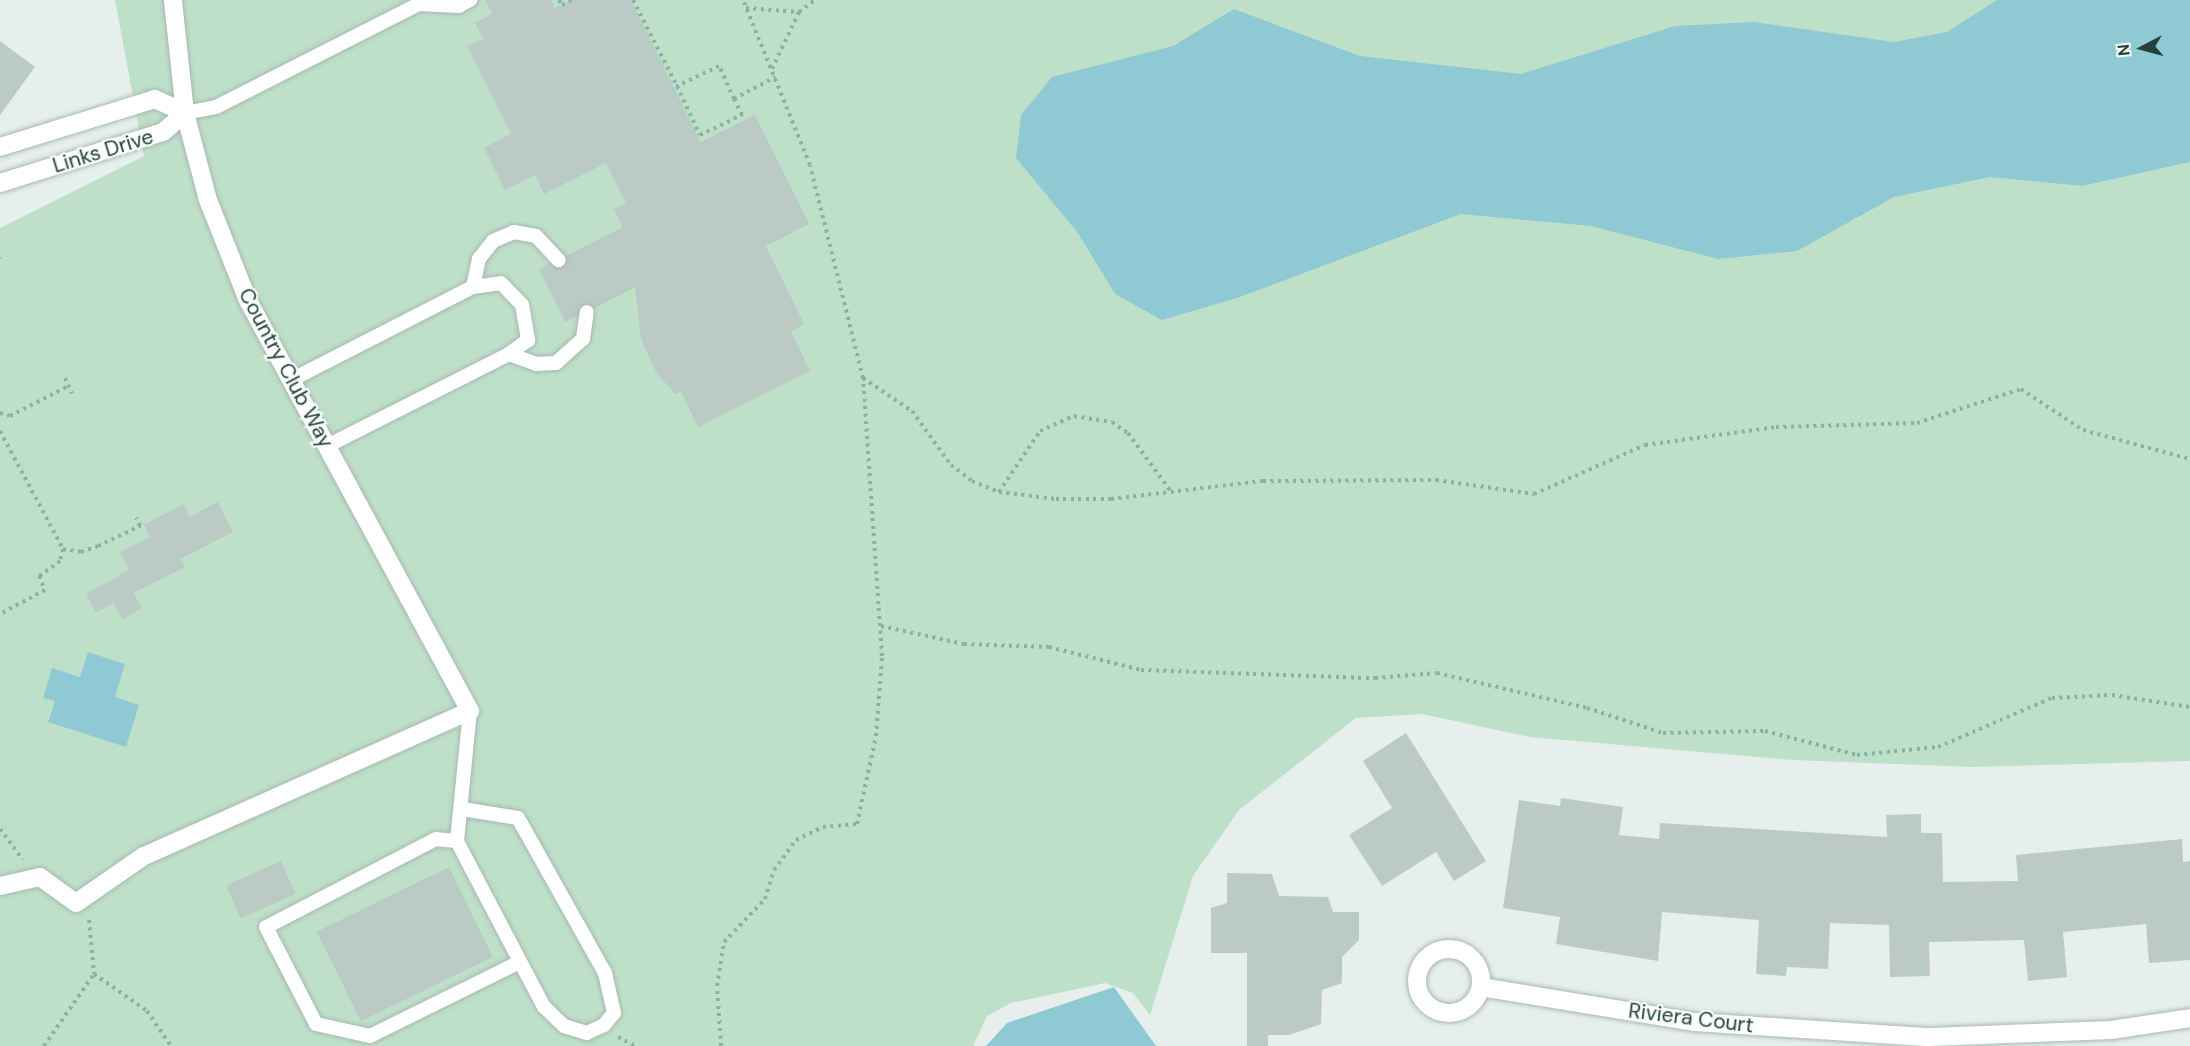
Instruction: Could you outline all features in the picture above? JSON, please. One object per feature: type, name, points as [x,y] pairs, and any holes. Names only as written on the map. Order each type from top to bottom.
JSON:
[{"type":"street","name":"Country Club Way","points":[[173,0],[185,112],[208,200],[247,298],[470,711]]},
{"type":"street","name":"Links Drive","points":[[0,147],[155,99],[185,112],[163,132],[0,183]]},
{"type":"street","points":[[0,886],[40,877],[76,903],[144,856],[470,711]]},
{"type":"street","name":"Riviera Court","points":[[1481,987],[1695,1022],[1931,1042],[2111,1030],[2190,1018]]},
{"type":"lane","points":[[185,112],[216,107],[421,2],[459,6],[470,0]]},
{"type":"lane","points":[[473,287],[479,259],[493,241],[514,232],[536,236],[558,260]]},
{"type":"lane","points":[[291,380],[473,287],[501,283],[522,305],[528,340],[509,354],[327,446]]},
{"type":"lane","points":[[509,354],[536,364],[556,363],[583,339],[587,312]]},
{"type":"lane","points":[[462,809],[518,818],[604,973],[614,1013],[587,1033],[564,1026],[543,1007],[457,841],[470,711]]},
{"type":"lane","points":[[457,841],[435,839],[266,927],[316,1024],[370,1036],[520,962]]},
{"type":"path","points":[[559,0],[562,6],[572,0]]},
{"type":"path","points":[[633,0],[700,135],[742,115],[719,66],[677,87]]},
{"type":"path","points":[[721,1046],[717,986],[724,942],[765,899],[774,870],[796,840],[823,827],[856,824],[876,736],[881,626],[863,378],[810,165],[743,0]]},
{"type":"path","points":[[772,70],[799,12],[815,0]]},
{"type":"path","points":[[746,8],[799,12]]},
{"type":"path","points":[[735,99],[775,77]]},
{"type":"path","points":[[64,378],[72,394]]},
{"type":"path","points":[[863,378],[912,411],[951,465],[999,492],[1056,499],[1172,493],[1263,481],[1436,480],[1534,494],[1645,445],[1776,427],[1917,423],[2021,389],[2083,430],[2190,459]]},
{"type":"path","points":[[0,413],[10,416],[68,386]]},
{"type":"path","points":[[999,492],[1040,431],[1074,416],[1112,422],[1128,433],[1172,493]]},
{"type":"path","points":[[0,430],[6,432],[63,549],[60,561],[39,576],[45,590],[0,614]]},
{"type":"path","points":[[63,549],[81,552],[98,546],[140,526],[136,518]]},
{"type":"path","points":[[881,626],[964,644],[1049,647],[1141,670],[1375,678],[1437,673],[1587,708],[1663,733],[1765,731],[1857,755],[1938,747],[2052,698],[2112,695],[2190,707]]},
{"type":"path","points":[[0,829],[40,877]]},
{"type":"path","points":[[44,1046],[94,974],[88,917],[76,903]]},
{"type":"path","points":[[94,974],[147,1011],[171,1046]]},
{"type":"green space","points":[[115,0],[2190,0],[2190,761],[1972,767],[1792,760],[1530,737],[1422,714],[1356,718],[1239,810],[1193,876],[1150,1015],[1133,993],[1105,983],[1011,1003],[987,1016],[973,1046],[0,1046],[0,228],[144,156]]},
{"type":"water","points":[[1997,0],[2190,0],[2190,162],[2082,186],[1990,177],[1894,197],[1797,251],[1718,259],[1591,226],[1461,214],[1237,298],[1162,320],[1115,294],[1078,233],[1016,158],[1021,115],[1052,77],[1173,46],[1234,9],[1360,56],[1521,74],[1675,26],[1754,22],[1894,42],[1947,32]]},
{"type":"water","points":[[88,652],[125,664],[115,697],[139,705],[126,747],[48,722],[55,701],[43,698],[52,668],[80,677]]},
{"type":"water","points":[[1114,987],[1156,1046],[986,1046],[1007,1023]]},
{"type":"building","points":[[485,0],[551,0],[555,8],[570,0],[631,0],[701,142],[755,115],[809,224],[766,246],[804,324],[791,332],[810,371],[698,427],[681,392],[676,394],[657,374],[641,339],[635,287],[595,308],[583,304],[577,316],[565,322],[539,269],[549,264],[561,269],[566,256],[623,227],[614,209],[626,203],[606,163],[544,194],[535,175],[505,190],[484,148],[511,134],[467,46],[483,39],[475,23],[492,14]]},
{"type":"building","points":[[0,41],[35,67],[0,115]]},
{"type":"building","points":[[218,502],[233,532],[180,559],[185,567],[133,593],[142,608],[123,619],[113,603],[96,613],[86,594],[129,570],[120,552],[150,537],[144,525],[184,504],[189,517]]},
{"type":"building","points":[[1406,733],[1486,861],[1454,881],[1436,852],[1382,886],[1349,835],[1392,808],[1363,761]]},
{"type":"building","points":[[1561,798],[1623,807],[1619,835],[1659,839],[1660,823],[1887,837],[1886,815],[1921,814],[1921,833],[1942,833],[1943,882],[2018,881],[2016,855],[2182,839],[2183,862],[2190,861],[2190,960],[2149,963],[2146,924],[2063,932],[2067,977],[2028,981],[2024,940],[1929,942],[1930,976],[1890,977],[1889,925],[1830,923],[1828,969],[1787,967],[1786,976],[1756,974],[1759,920],[1662,912],[1658,961],[1556,944],[1560,917],[1503,908],[1519,800],[1560,806]]},
{"type":"building","points":[[281,861],[296,894],[241,918],[226,885]]},
{"type":"building","points":[[449,867],[493,957],[361,1021],[317,931]]},
{"type":"building","points":[[1227,873],[1272,874],[1279,896],[1328,897],[1333,912],[1359,912],[1359,940],[1342,957],[1342,983],[1322,990],[1321,1024],[1289,1035],[1268,1035],[1268,1046],[1247,1046],[1247,953],[1211,953],[1211,908],[1227,903]]}]
